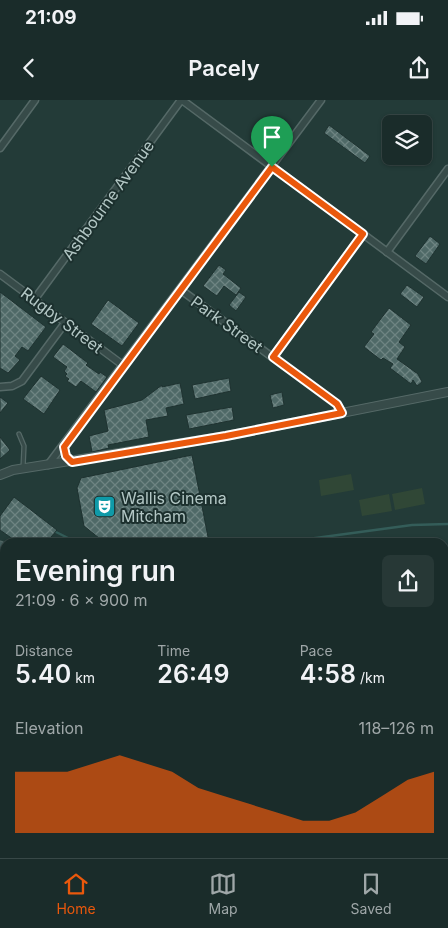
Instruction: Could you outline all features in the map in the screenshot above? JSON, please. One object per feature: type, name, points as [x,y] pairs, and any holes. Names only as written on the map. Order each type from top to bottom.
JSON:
[{"type":"street","points":[[0,148],[35,100]]},
{"type":"street","points":[[181,100],[448,297]]},
{"type":"street","name":"Ashbourne Avenue","points":[[34,300],[181,100]]},
{"type":"street","points":[[48,466],[321,100]]},
{"type":"street","points":[[387,252],[447,171]]},
{"type":"street","points":[[273,357],[363,234]]},
{"type":"street","name":"Rugby Street","points":[[0,274],[124,366]]},
{"type":"street","name":"Park Street","points":[[181,290],[337,404],[342,413]]},
{"type":"street","points":[[0,387],[12,386],[22,381],[65,323]]},
{"type":"street","points":[[0,475],[23,469],[226,436],[448,392]]},
{"type":"street","points":[[64,447],[66,456],[72,462]]},
{"type":"lane","points":[[19,434],[24,446],[23,469]]},
{"type":"green space","points":[[351,474],[354,490],[321,496],[319,480]]},
{"type":"green space","points":[[422,488],[425,504],[395,510],[392,494]]},
{"type":"green space","points":[[389,494],[392,511],[362,516],[359,500]]},
{"type":"building","points":[[329,125],[370,156],[365,163],[324,133]]},
{"type":"building","points":[[430,236],[440,244],[426,264],[415,256]]},
{"type":"building","points":[[219,265],[226,270],[223,274],[241,288],[236,295],[224,286],[217,296],[203,286]]},
{"type":"building","points":[[407,285],[424,297],[417,307],[400,294]]},
{"type":"building","points":[[0,292],[46,327],[28,351],[22,347],[15,356],[20,360],[8,373],[0,368]]},
{"type":"building","points":[[239,292],[246,297],[236,311],[229,305]]},
{"type":"building","points":[[108,300],[139,323],[122,346],[91,324]]},
{"type":"building","points":[[389,308],[411,325],[399,342],[405,347],[397,359],[418,374],[422,382],[417,386],[413,380],[411,384],[390,368],[393,364],[383,358],[381,360],[364,347],[374,334],[371,332]]},
{"type":"building","points":[[63,344],[88,363],[86,365],[107,377],[96,392],[81,381],[76,387],[67,381],[69,379],[65,376],[67,374],[64,371],[67,367],[53,357]]},
{"type":"building","points":[[41,376],[60,390],[44,414],[23,399]]},
{"type":"building","points":[[229,378],[231,391],[195,399],[192,385]]},
{"type":"building","points":[[180,383],[184,404],[166,408],[168,416],[146,420],[149,437],[108,445],[109,448],[92,452],[89,436],[108,431],[104,410],[142,400],[162,385],[162,387]]},
{"type":"building","points":[[282,392],[284,405],[273,408],[270,395]]},
{"type":"building","points":[[0,397],[8,403],[0,413]]},
{"type":"building","points":[[232,407],[234,420],[189,429],[186,415]]},
{"type":"building","points":[[0,437],[10,450],[0,459]]},
{"type":"building","points":[[192,455],[208,538],[99,538],[84,526],[77,488],[81,478]]},
{"type":"building","points":[[14,497],[57,530],[51,537],[53,538],[11,538],[0,530],[0,516]]},
{"type":"waterway","points":[[316,538],[412,525],[448,524]]},
{"type":"waterway","points":[[56,532],[68,538]]},
{"type":"place","name":"Wallis Cinema Mitcham","points":[[105,507]]},
{"type":"route","points":[[272,167],[363,234],[273,357],[337,404],[342,413],[226,436],[72,462],[67,458],[64,447],[272,167]]}]
